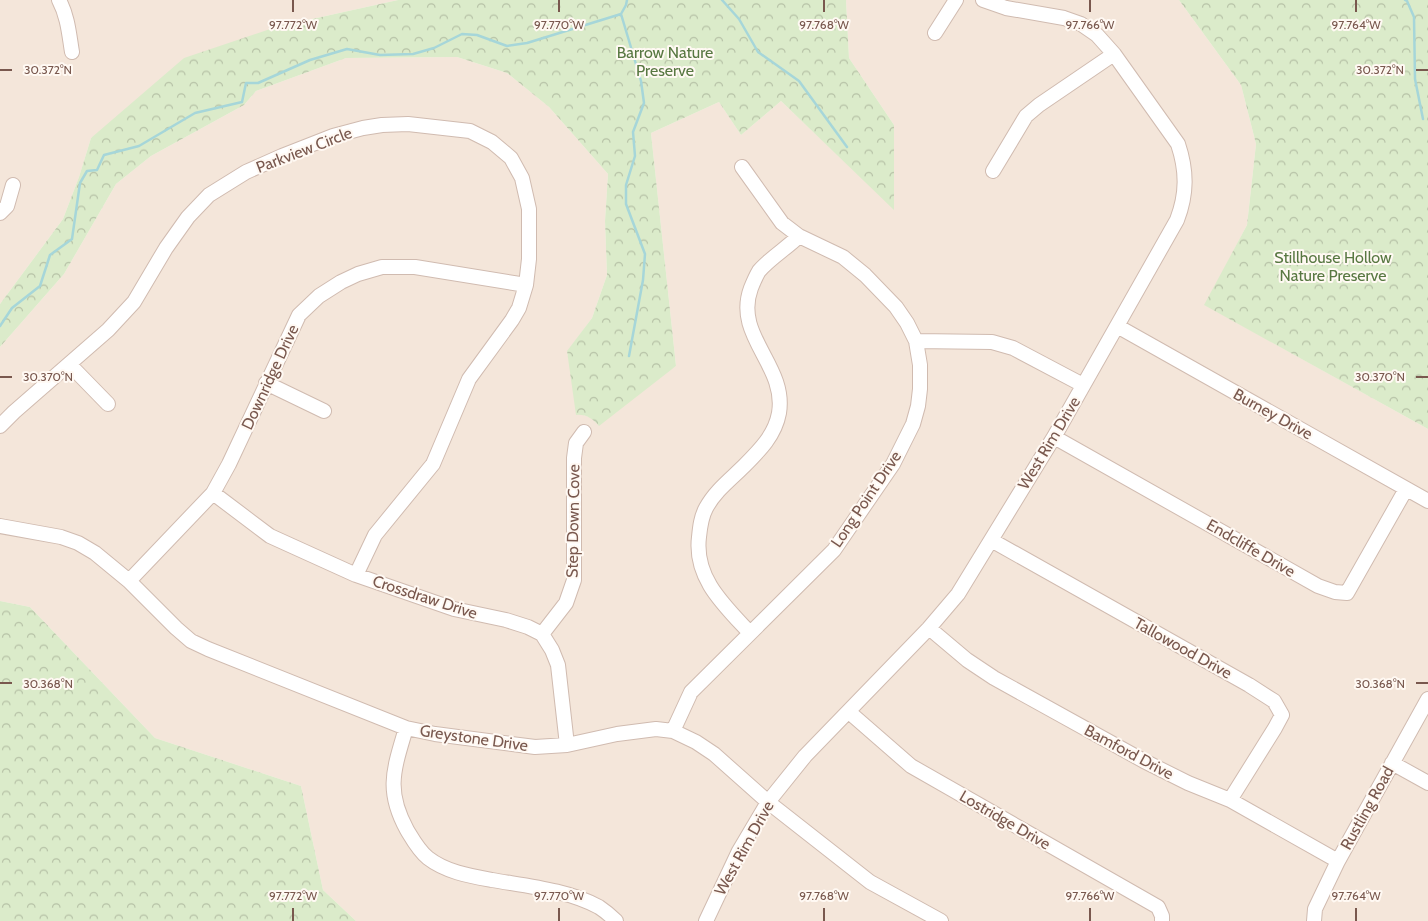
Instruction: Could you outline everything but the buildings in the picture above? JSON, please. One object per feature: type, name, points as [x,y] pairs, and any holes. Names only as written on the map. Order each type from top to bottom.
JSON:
[{"type":"street","points":[[59,0],[65,11],[72,52]]},
{"type":"street","points":[[934,33],[956,0]]},
{"type":"street","name":"West Rim Drive","points":[[706,921],[738,851],[768,802],[805,756],[929,628],[958,594],[1054,437],[1177,220],[1183,205],[1185,191],[1183,159],[1178,144],[1114,54],[1097,35],[1081,24],[1064,18],[1006,8],[983,0]]},
{"type":"street","points":[[993,171],[1026,116],[1039,105],[1114,54]]},
{"type":"street","name":"Parkview Circle","points":[[0,426],[108,330],[134,302],[166,248],[188,217],[209,195],[246,172],[332,136],[363,128],[408,124],[470,131],[492,142],[511,158],[522,178],[529,208],[529,259],[526,285],[520,308],[462,390],[434,464],[375,535],[356,574]]},
{"type":"street","name":"Long Point Drive","points":[[673,731],[691,692],[834,550],[893,464],[913,424],[918,406],[920,365],[916,342],[907,323],[896,307],[865,275],[843,258],[799,236],[782,223],[742,166]]},
{"type":"street","points":[[0,213],[7,206],[13,185]]},
{"type":"street","points":[[750,633],[723,604],[710,587],[702,572],[698,541],[700,524],[706,508],[714,496],[760,450],[771,436],[777,422],[780,404],[779,388],[775,374],[754,337],[748,322],[746,308],[748,296],[759,272],[799,236]]},
{"type":"street","name":"Downridge Drive","points":[[129,580],[213,493],[229,464],[299,315],[319,296],[358,274],[382,267],[415,267],[526,285]]},
{"type":"street","name":"Burney Drive","points":[[1117,326],[1428,501]]},
{"type":"street","points":[[916,342],[992,342],[1013,348],[1083,386]]},
{"type":"street","points":[[70,365],[108,404]]},
{"type":"street","points":[[266,383],[324,411]]},
{"type":"street","name":"Step Down Cove","points":[[542,634],[566,603],[574,580],[574,458],[576,443],[584,432]]},
{"type":"street","name":"Endcliffe Drive","points":[[1054,437],[1318,586],[1335,592],[1348,593],[1406,489]]},
{"type":"street","name":"Crossdraw Drive","points":[[213,493],[270,536],[356,574],[454,610],[506,620],[542,634]]},
{"type":"street","name":"Greystone Drive","points":[[0,526],[61,537],[78,543],[95,553],[129,580],[176,628],[192,641],[406,728],[434,734],[535,747],[566,745],[627,732],[656,729],[673,731],[696,742],[714,754],[768,802],[870,882],[941,921]]},
{"type":"street","name":"Tallowood Drive","points":[[991,540],[1250,685],[1274,701],[1282,715],[1230,800]]},
{"type":"street","name":"Bamford Drive","points":[[929,628],[967,660],[994,678],[1144,761],[1188,783],[1230,800],[1338,861]]},
{"type":"street","points":[[542,634],[552,650],[558,665],[566,745]]},
{"type":"street","name":"Rustling Road","points":[[1314,921],[1315,909],[1338,861],[1428,699]]},
{"type":"street","name":"Lostridge Drive","points":[[849,712],[911,766],[1158,907],[1162,921]]},
{"type":"street","points":[[406,728],[395,765],[392,783],[402,821],[412,839],[427,857],[449,870],[470,876],[549,890],[573,897],[598,907],[616,921]]},
{"type":"street","points":[[1392,763],[1428,783]]},
{"type":"shaded area","points":[[0,0],[398,0],[276,27],[91,138],[63,219],[0,304]]},
{"type":"shaded area","points":[[846,0],[1179,0],[1241,85],[1256,144],[1247,225],[1205,305],[1428,429],[1428,921],[356,921],[323,890],[301,786],[155,738],[30,607],[0,601],[0,347],[64,274],[116,184],[151,156],[244,105],[256,91],[346,58],[457,57],[507,73],[549,107],[608,174],[605,221],[607,275],[592,318],[567,352],[581,414],[592,418],[676,366],[651,133],[719,102],[741,135],[781,101],[894,209],[894,125],[849,58]]},
{"type":"green space","name":"Barrow Nature Preserve","points":[[398,0],[846,0],[849,58],[894,125],[894,210],[781,101],[741,135],[719,102],[651,133],[676,366],[599,426],[583,415],[576,415],[567,351],[592,318],[607,275],[605,221],[608,174],[549,107],[507,73],[457,57],[346,58],[256,91],[244,105],[151,156],[116,184],[64,274],[0,347],[0,304],[63,219],[91,138],[184,58],[276,27]]},
{"type":"green space","name":"Stillhouse Hollow Nature Preserve","points":[[1179,0],[1428,0],[1428,429],[1204,305],[1247,225],[1256,144],[1241,85]]},
{"type":"green space","points":[[0,601],[30,607],[155,738],[301,786],[323,890],[356,921],[0,921]]},
{"type":"waterway","points":[[0,326],[12,308],[40,286],[50,255],[72,239],[80,183],[87,171],[97,170],[104,155],[139,146],[195,113],[242,102],[246,83],[258,83],[310,60],[347,49],[380,55],[413,54],[434,48],[462,34],[477,35],[507,46],[527,43],[621,14],[627,0]]},
{"type":"waterway","points":[[722,0],[739,19],[758,52],[799,81],[847,147]]},
{"type":"waterway","points":[[1405,0],[1414,17],[1415,79],[1423,119]]},
{"type":"waterway","points":[[621,14],[641,81],[644,103],[633,132],[635,156],[626,185],[626,204],[645,254],[643,280],[629,356]]}]
